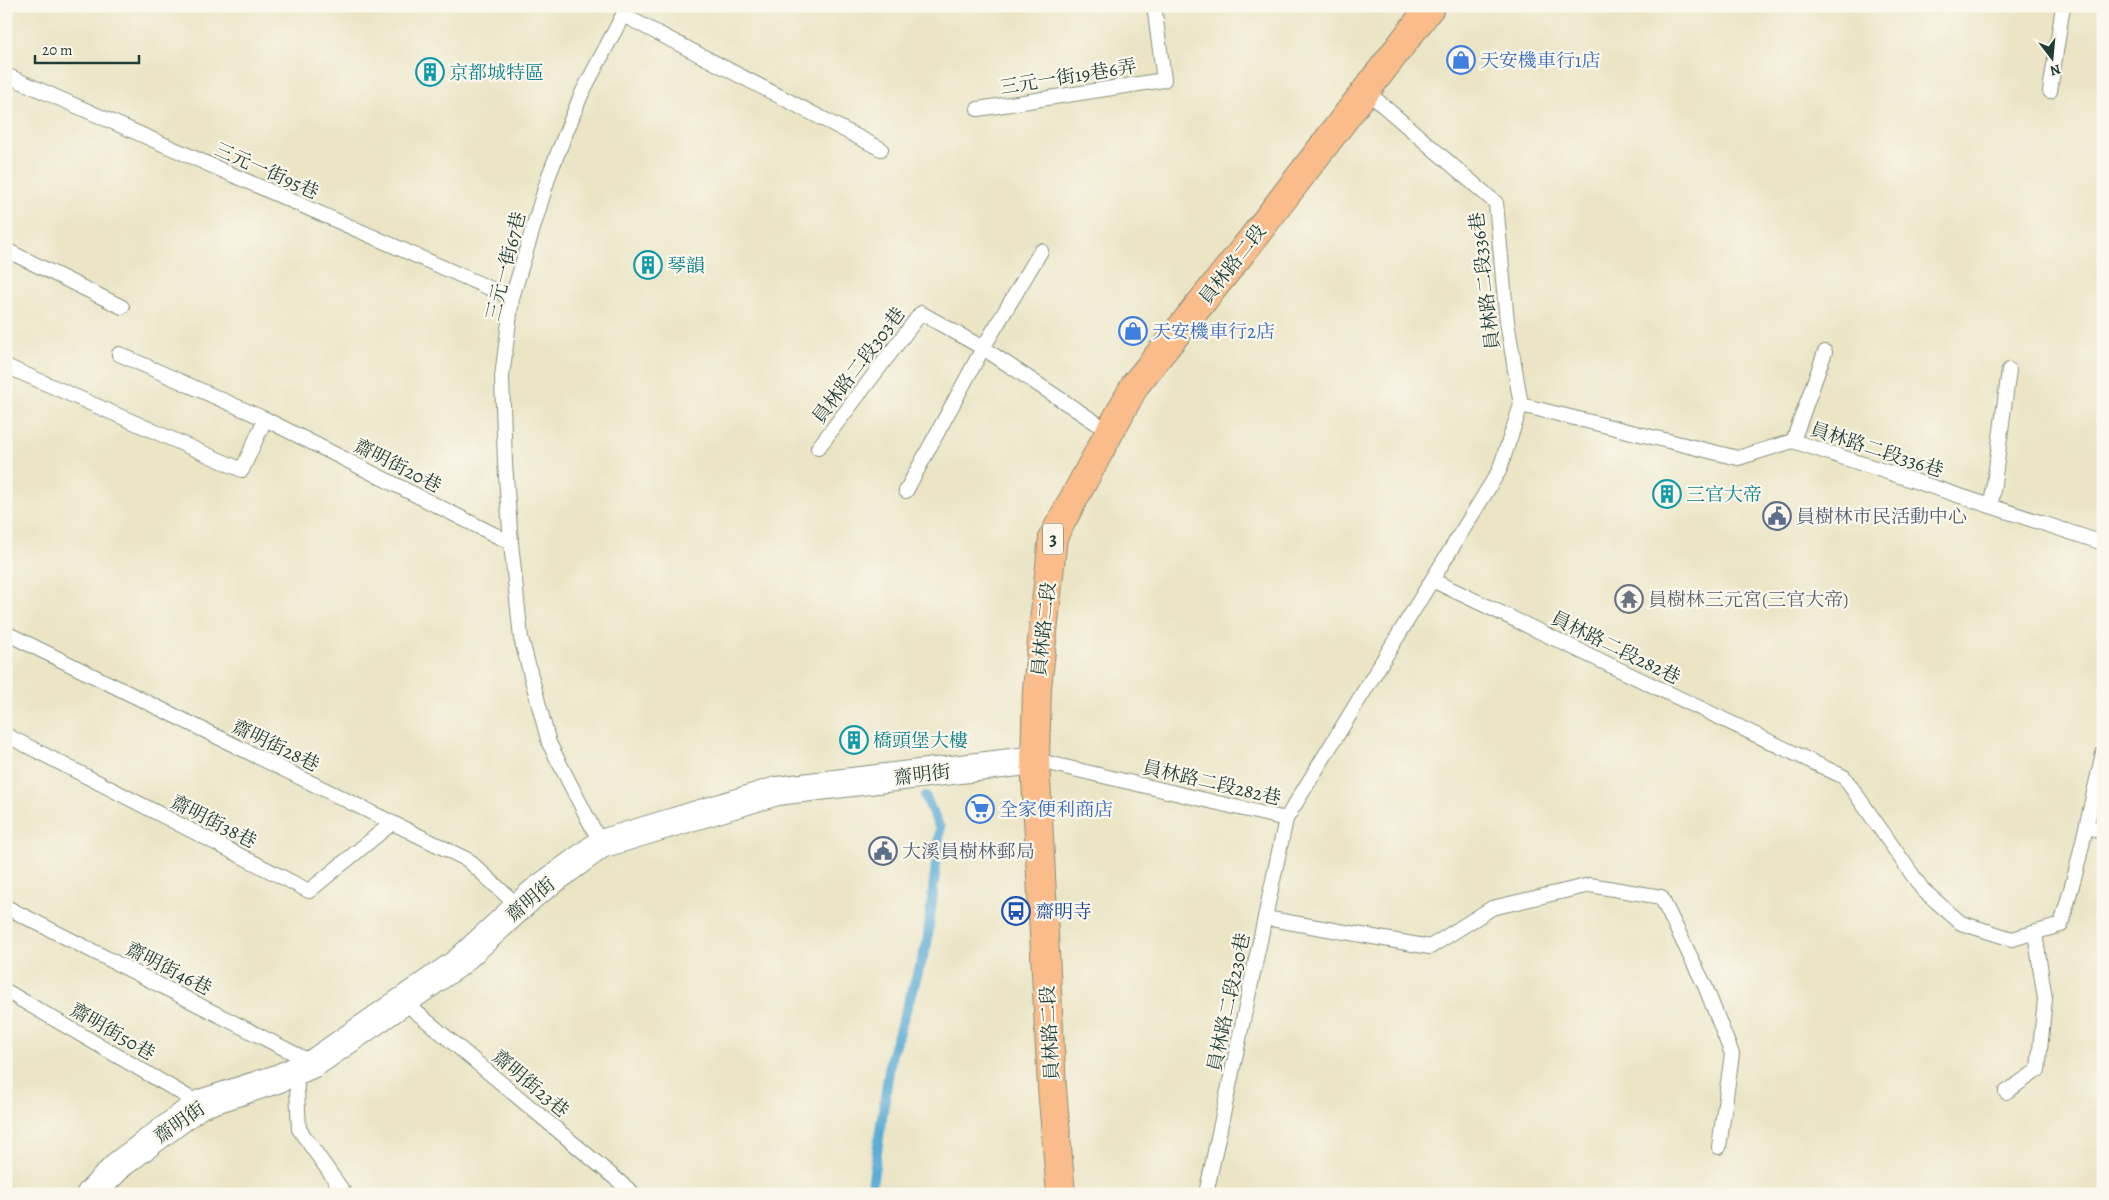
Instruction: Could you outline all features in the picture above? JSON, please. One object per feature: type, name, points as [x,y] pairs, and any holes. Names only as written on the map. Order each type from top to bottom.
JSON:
[{"type":"main road","name":"員林路二段","points":[[1061,1194],[1052,1088],[1035,760],[1038,688],[1053,537],[1135,386],[1249,243],[1431,6]]},
{"type":"street","name":"齋明街","points":[[91,1194],[120,1164],[200,1104],[305,1067],[458,964],[532,894],[601,844],[777,791],[1035,760]]},
{"type":"lane","name":"三元一街19巷6弄","points":[[978,108],[1164,80],[1154,6]]},
{"type":"lane","points":[[2050,91],[2063,6]]},
{"type":"lane","name":"三元一街67巷","points":[[510,543],[502,377],[512,298],[548,175],[581,95],[624,11],[881,150]]},
{"type":"lane","name":"三元一街95巷","points":[[6,75],[512,298]]},
{"type":"lane","name":"員林路二段336巷","points":[[1365,90],[1496,203],[1507,322],[1520,405],[1498,471],[1432,580]]},
{"type":"lane","points":[[6,250],[122,307]]},
{"type":"lane","points":[[906,491],[983,348],[1041,251]]},
{"type":"lane","name":"員林路二段303巷","points":[[818,448],[921,314],[983,348],[1110,432]]},
{"type":"lane","points":[[1793,441],[1826,352]]},
{"type":"lane","name":"齋明街20巷","points":[[119,354],[265,419],[510,543]]},
{"type":"lane","points":[[6,366],[242,470],[265,419]]},
{"type":"lane","points":[[1991,506],[2009,370]]},
{"type":"lane","name":"員林路二段336巷","points":[[1520,405],[1738,458],[1793,441],[2103,543]]},
{"type":"lane","points":[[510,543],[521,638],[549,743],[601,844]]},
{"type":"lane","name":"員林路二段282巷","points":[[1035,760],[1286,819],[1432,580],[1844,777],[1923,890],[1961,923],[2012,939],[2061,925],[2087,825],[2103,753]]},
{"type":"lane","name":"齋明街28巷","points":[[6,633],[468,860],[519,906]]},
{"type":"lane","name":"齋明街38巷","points":[[6,735],[309,891],[392,823]]},
{"type":"lane","name":"員林路二段230巷","points":[[1210,1191],[1286,819]]},
{"type":"lane","points":[[2087,825],[2103,833]]},
{"type":"lane","points":[[1265,918],[1430,947],[1492,908],[1590,885],[1661,897],[1704,986],[1732,1054],[1719,1147]]},
{"type":"lane","name":"齋明街46巷","points":[[6,907],[305,1067]]},
{"type":"lane","points":[[2006,1092],[2038,1070],[2045,999],[2034,933]]},
{"type":"lane","name":"齋明街50巷","points":[[6,991],[200,1104]]},
{"type":"lane","name":"齋明街23巷","points":[[403,1001],[634,1194]]},
{"type":"lane","points":[[305,1067],[299,1129],[345,1194]]},
{"type":"waterway","points":[[873,1194],[872,1185],[891,1057],[927,944],[940,828],[925,796]]},
{"type":"place","name":"天安機車行1店","points":[[1461,60]]},
{"type":"place","name":"京都城特區","points":[[430,72]]},
{"type":"place","name":"琴韻","points":[[648,265]]},
{"type":"place","name":"天安機車行2店","points":[[1133,331]]},
{"type":"place","name":"三官大帝","points":[[1667,494]]},
{"type":"place","name":"員樹林市民活動中心","points":[[1777,516]]},
{"type":"place","name":"員樹林三元宮(三官大帝)","points":[[1629,599]]},
{"type":"place","name":"橋頭堡大樓","points":[[854,740]]},
{"type":"place","name":"全家便利商店","points":[[980,809]]},
{"type":"place","name":"大溪員樹林郵局","points":[[883,851]]},
{"type":"place","name":"齋明寺","points":[[1016,911]]}]
